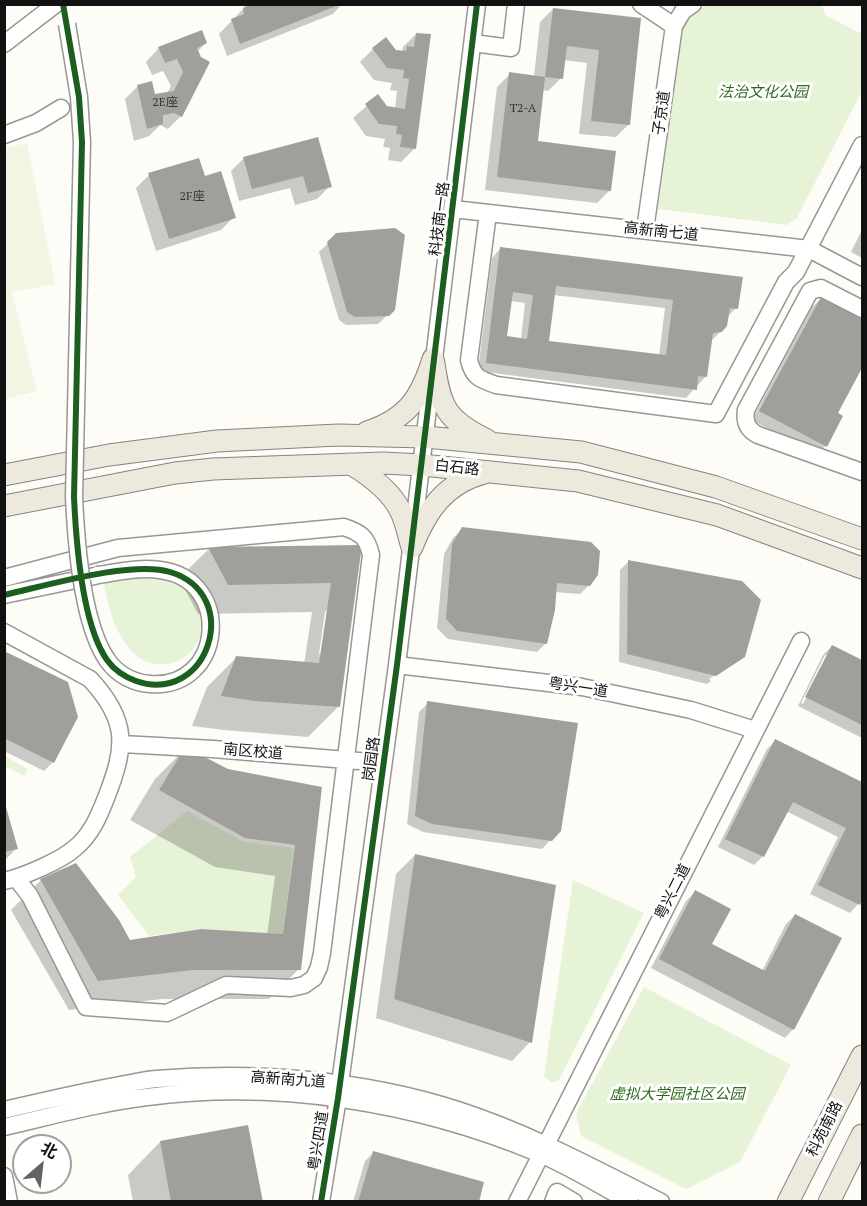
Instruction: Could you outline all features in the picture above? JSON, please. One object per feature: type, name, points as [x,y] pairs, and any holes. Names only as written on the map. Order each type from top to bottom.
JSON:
[{"type":"main road","points":[[354,436],[380,428],[403,415],[426,381],[433,359]]},
{"type":"main road","points":[[433,359],[438,391],[443,405],[460,424],[495,444]]},
{"type":"main road","name":"白石路","points":[[4,475],[164,447],[275,437],[426,437],[581,452],[716,487],[862,540]]},
{"type":"main road","points":[[351,464],[378,483],[392,498],[400,510],[412,547]]},
{"type":"main road","name":"白石路","points":[[4,506],[175,473],[236,468],[351,464],[422,465],[578,481],[717,515],[862,568]]},
{"type":"main road","points":[[412,547],[427,514],[444,493],[469,477],[487,472]]},
{"type":"main road","name":"科苑南路","points":[[788,1202],[862,1056]]},
{"type":"main road","points":[[829,1202],[862,1135]]},
{"type":"street","points":[[4,44],[56,4]]},
{"type":"street","points":[[4,595],[39,588],[74,580],[85,578],[97,575],[128,570],[149,569],[169,572],[187,580],[202,596],[212,623],[210,642],[194,669],[177,680],[156,684],[129,679],[117,671],[101,650],[85,597],[84,586],[82,575],[80,564],[77,542],[74,480],[82,142],[79,97],[63,4]]},
{"type":"street","name":"科技南一路","points":[[426,437],[433,359],[477,4]]},
{"type":"street","points":[[473,43],[511,48],[516,4]]},
{"type":"street","points":[[641,4],[674,26],[689,5]]},
{"type":"street","name":"子京道","points":[[645,230],[674,26]]},
{"type":"street","points":[[4,135],[36,123],[61,108]]},
{"type":"street","points":[[488,213],[469,360],[472,372],[481,380],[496,385],[716,414],[786,282],[796,272],[809,249],[862,145]]},
{"type":"street","name":"高新南七道","points":[[453,209],[809,249],[862,277]]},
{"type":"street","points":[[778,350],[764,342],[793,286],[796,272]]},
{"type":"street","points":[[862,309],[821,288],[810,291],[746,410],[745,421],[747,427],[758,435],[862,472]]},
{"type":"street","name":"岗园路","points":[[339,1091],[426,437]]},
{"type":"street","points":[[4,578],[118,548],[344,527],[359,532],[369,543],[371,555],[322,953],[314,978],[291,988],[226,985],[167,1013],[86,1007],[30,896],[10,880],[67,855],[88,834],[101,812],[117,770],[122,744],[119,724],[100,690],[90,679],[4,632]]},
{"type":"street","name":"粤兴二道","points":[[517,1202],[801,641]]},
{"type":"street","name":"粤兴一道","points":[[397,665],[582,687],[691,710],[755,730]]},
{"type":"street","name":"南区校道","points":[[122,744],[383,763]]},
{"type":"street","name":"高新南九道","points":[[4,1110],[154,1079],[207,1076],[270,1078],[339,1091]]},
{"type":"street","name":"高新南九道","points":[[4,1127],[93,1106],[147,1097],[208,1092],[379,1090],[432,1102],[487,1120],[543,1149],[661,1202]]},
{"type":"street","name":"粤兴四道","points":[[321,1202],[339,1091]]},
{"type":"street","name":"高新南九道","points":[[543,1149],[630,1202]]},
{"type":"street","points":[[4,1176],[9,1202]]},
{"type":"street","points":[[553,1202],[557,1192],[574,1202]]},
{"type":"green space","name":"法治文化公园","points":[[707,5],[822,5],[825,15],[862,34],[862,91],[797,218],[787,225],[658,209],[683,30],[689,15]]},
{"type":"green space","points":[[27,143],[55,284],[12,292],[37,391],[5,399],[5,148]]},
{"type":"green space","points":[[143,577],[178,584],[193,594],[198,602],[202,628],[198,642],[190,653],[179,660],[166,664],[153,664],[140,658],[129,648],[116,626],[104,584]]},
{"type":"green space","points":[[5,756],[28,769],[24,776],[5,766]]},
{"type":"green space","points":[[187,811],[244,842],[293,848],[283,934],[201,929],[149,936],[118,895],[136,877],[130,857]]},
{"type":"green space","points":[[573,880],[644,913],[559,1080],[552,1083],[544,1076]]},
{"type":"green space","name":"虚拟大学园社区公园","points":[[644,987],[791,1065],[740,1162],[686,1189],[581,1136],[576,1114]]},
{"type":"building","points":[[250,4],[339,5],[240,44],[231,19],[244,14],[243,8]]},
{"type":"building","points":[[553,8],[641,18],[630,125],[591,121],[599,50],[567,46],[563,79],[545,77]]},
{"type":"building","points":[[202,30],[207,43],[197,48],[201,57],[210,62],[182,117],[174,113],[163,115],[163,124],[147,129],[137,85],[152,81],[155,94],[174,91],[183,72],[177,59],[165,63],[158,47]]},
{"type":"building","points":[[416,33],[431,34],[416,149],[400,147],[402,135],[396,134],[397,126],[379,124],[365,104],[378,94],[387,106],[405,109],[409,79],[403,78],[404,70],[387,68],[372,48],[386,37],[396,50],[406,51],[407,46],[414,47]]},
{"type":"building","name":"T2-A","points":[[509,72],[545,77],[538,141],[616,151],[611,191],[497,177]]},
{"type":"building","points":[[318,137],[332,187],[308,193],[303,176],[252,189],[243,157]]},
{"type":"building","points":[[199,158],[205,176],[221,171],[236,218],[169,239],[148,173]]},
{"type":"building","points":[[395,228],[405,235],[395,310],[389,316],[355,317],[347,312],[327,242],[336,233]]},
{"type":"building","points":[[500,247],[743,277],[738,309],[730,308],[727,326],[722,332],[713,333],[707,377],[698,376],[697,390],[486,363]],"holes":[[[556,286],[673,300],[666,355],[549,341]],[[513,292],[533,295],[527,339],[507,336]]]},
{"type":"building","points":[[821,297],[862,319],[862,368],[838,413],[843,416],[827,447],[759,411]]},
{"type":"building","points":[[462,527],[591,542],[600,551],[598,575],[590,586],[557,583],[555,610],[547,644],[457,631],[446,619],[452,544]]},
{"type":"building","points":[[362,545],[340,707],[255,701],[221,696],[236,656],[319,663],[331,583],[228,585],[208,547]]},
{"type":"building","points":[[628,560],[742,581],[761,600],[745,657],[716,676],[627,654]]},
{"type":"building","points":[[832,645],[862,660],[862,725],[805,697]]},
{"type":"building","points":[[4,651],[68,682],[78,717],[54,763],[4,738]]},
{"type":"building","points":[[427,701],[578,723],[561,831],[552,841],[432,824],[415,816]]},
{"type":"building","points":[[775,739],[862,782],[862,900],[860,905],[818,885],[846,828],[793,802],[764,857],[725,839]]},
{"type":"building","points":[[185,747],[228,769],[322,787],[301,970],[193,970],[98,981],[40,879],[76,863],[119,920],[130,940],[201,929],[283,934],[295,845],[245,838],[159,790]]},
{"type":"building","points":[[4,800],[18,849],[4,852]]},
{"type":"building","points":[[415,854],[556,885],[532,1043],[394,999]]},
{"type":"building","points":[[695,890],[731,909],[712,944],[765,971],[795,914],[842,938],[794,1030],[659,959]]},
{"type":"building","points":[[248,1125],[263,1202],[171,1202],[160,1141]]},
{"type":"building","points":[[373,1151],[484,1182],[479,1202],[358,1202]]},
{"type":"cycle path","points":[[4,595],[65,581],[88,576],[112,572],[134,569],[170,572],[193,584],[206,602],[211,623],[208,644],[198,663],[183,678],[161,684],[136,681],[120,673],[107,660],[98,644],[86,604],[82,582],[79,558],[76,536],[74,497],[82,142],[79,97],[63,4]]},
{"type":"cycle path","points":[[321,1202],[338,1098],[397,665],[477,4]]}]
